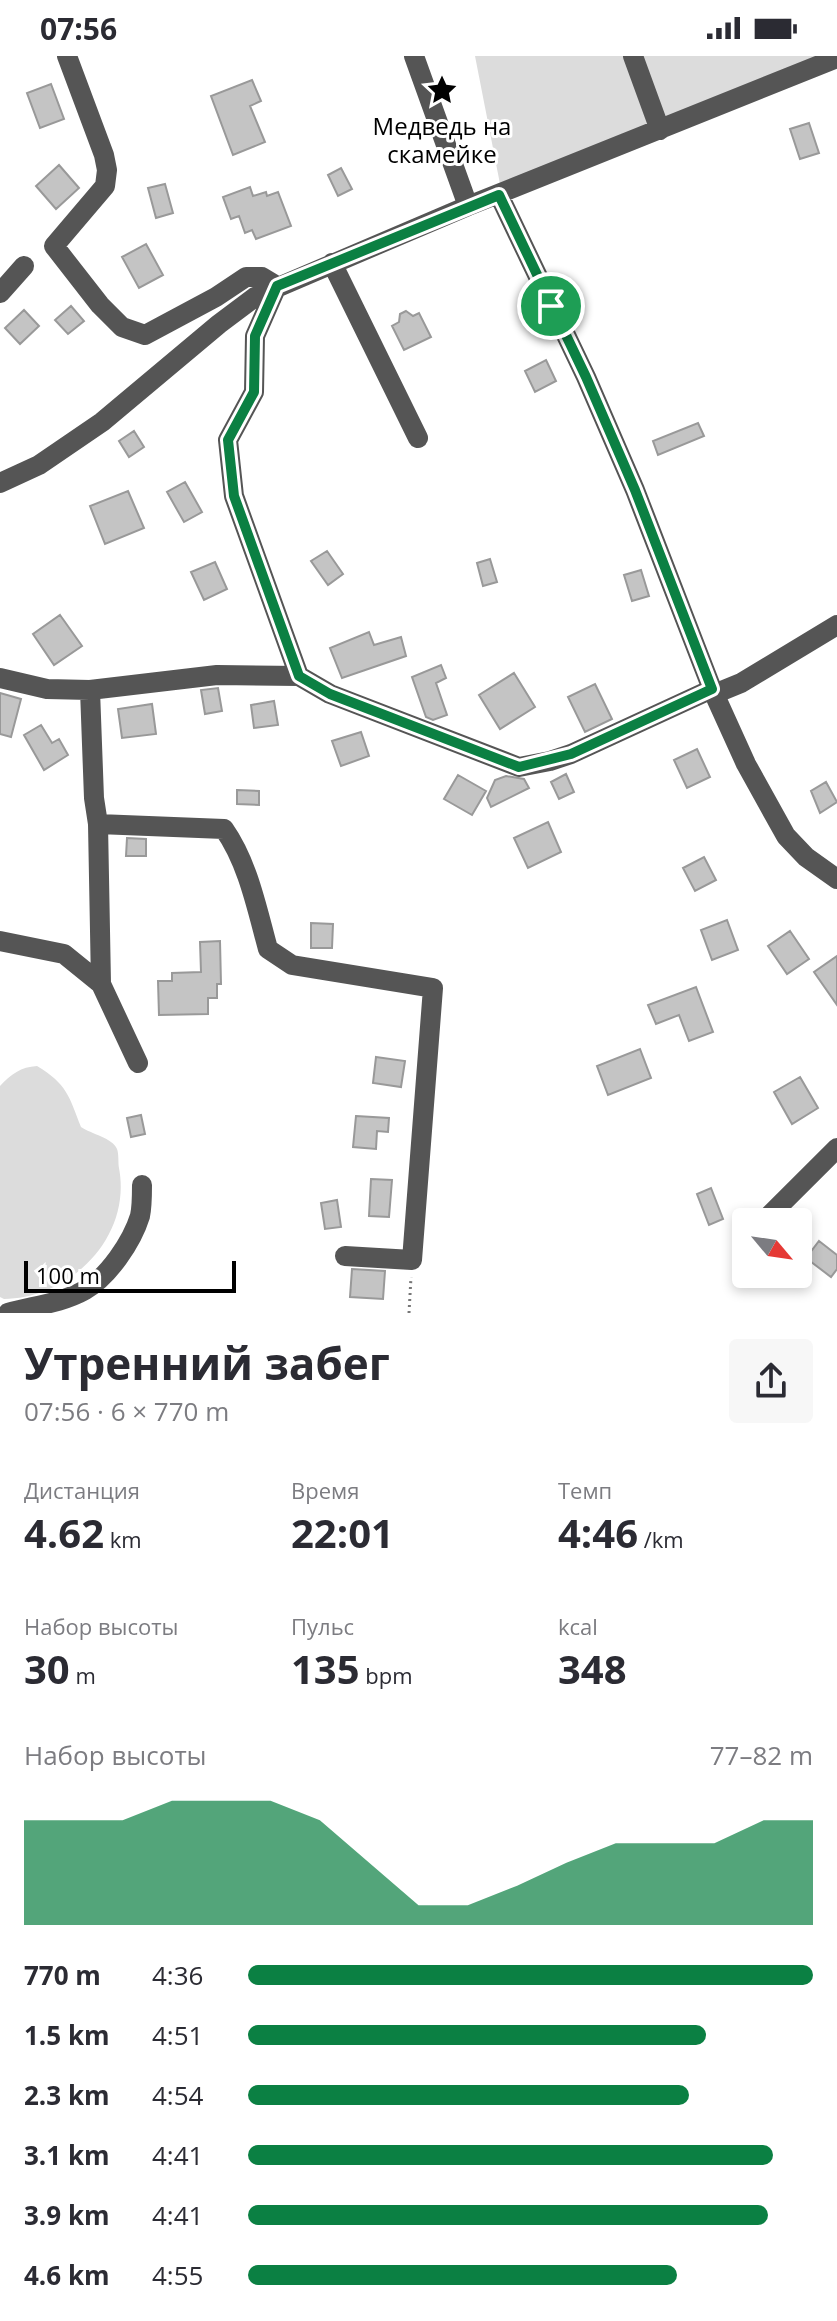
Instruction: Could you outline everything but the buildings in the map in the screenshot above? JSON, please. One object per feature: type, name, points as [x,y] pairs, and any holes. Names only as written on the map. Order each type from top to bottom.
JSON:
[{"type":"street","points":[[67,56],[107,170],[105,186],[54,246],[100,305],[122,327],[145,335],[216,297],[246,277],[262,277],[277,286]]},
{"type":"street","points":[[414,56],[468,206]]},
{"type":"street","points":[[633,56],[660,130]]},
{"type":"street","points":[[0,483],[39,465],[102,422],[255,297],[468,206],[837,58]]},
{"type":"street","points":[[499,195],[586,377],[635,490],[712,689],[746,764],[786,836],[806,857],[837,879]]},
{"type":"street","points":[[332,263],[418,438]]},
{"type":"street","points":[[0,293],[24,266]]},
{"type":"street","points":[[277,286],[255,336],[254,392],[228,440],[234,496],[299,676]]},
{"type":"street","points":[[0,678],[47,689],[90,690],[217,675],[299,676],[330,694],[519,767],[571,754],[712,689],[719,692],[741,683],[837,625]]},
{"type":"street","points":[[90,690],[94,798],[98,824],[101,984],[138,1063]]},
{"type":"street","points":[[98,824],[224,829],[234,843],[248,880],[268,949],[292,965],[433,988],[412,1260],[345,1256]]},
{"type":"street","points":[[0,941],[64,954],[101,984]]},
{"type":"street","points":[[777,1208],[837,1148]]},
{"type":"street","points":[[8,1313],[88,1289],[127,1243],[140,1215],[142,1185]]},
{"type":"path","points":[[409,1313],[412,1260]]},
{"type":"shaded area","points":[[475,56],[818,56],[500,184]]},
{"type":"shaded area","points":[[37,1066],[66,1092],[81,1127],[115,1145],[121,1193],[116,1217],[106,1240],[92,1259],[52,1288],[29,1296],[4,1299],[0,1297],[0,1086],[17,1072]]},
{"type":"place","name":"Медведь на скамейке","points":[[442,90]]},
{"type":"route","points":[[499,195],[551,306],[635,490],[712,689],[571,754],[519,767],[330,694],[299,676],[234,496],[228,440],[254,392],[255,336],[277,286],[468,206],[499,195]]}]
